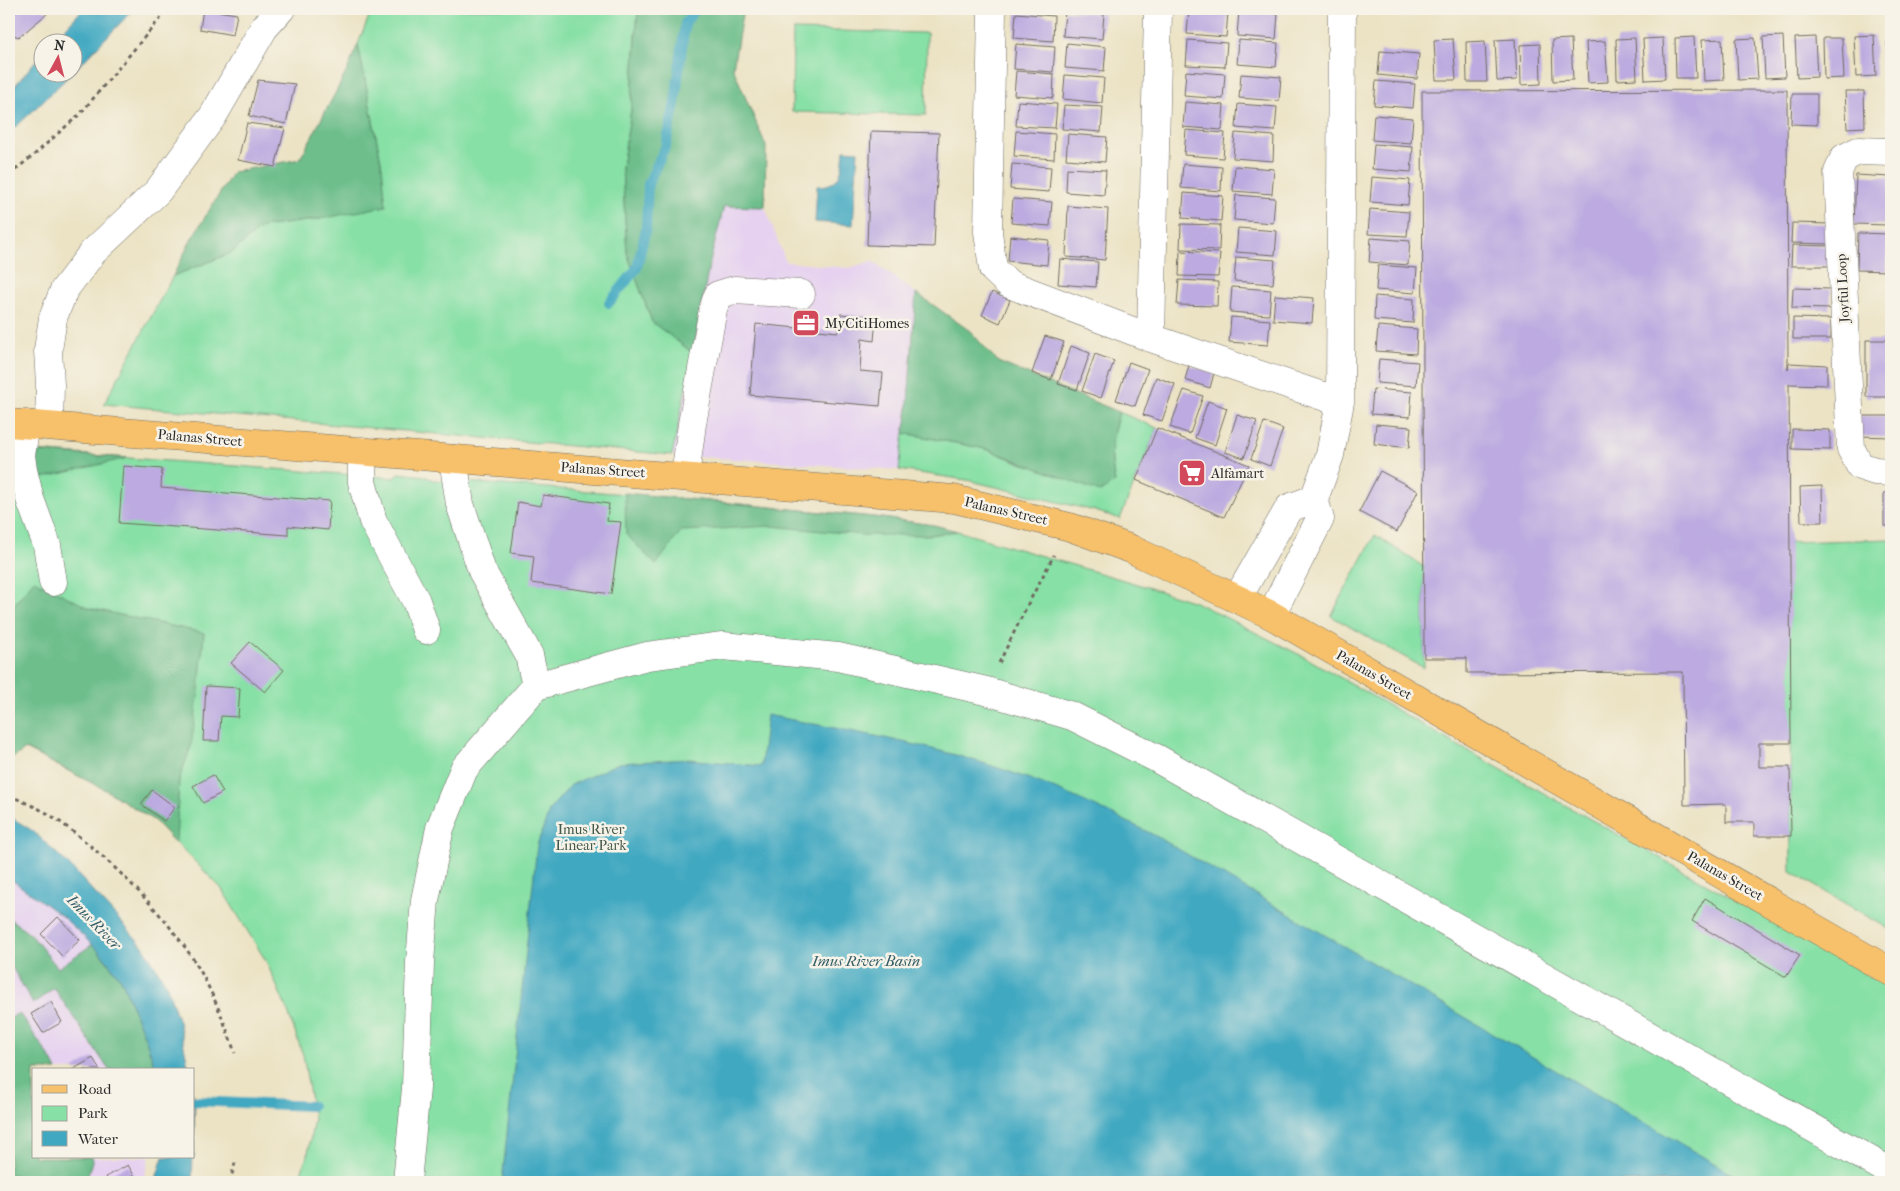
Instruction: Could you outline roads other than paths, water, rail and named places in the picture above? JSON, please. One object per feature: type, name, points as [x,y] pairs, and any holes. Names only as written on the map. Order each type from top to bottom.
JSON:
[{"type":"main road","name":"Palanas Street","points":[[28,424],[954,499],[1070,527],[1131,549],[1271,615],[1891,972]]},
{"type":"street","points":[[53,582],[47,545],[30,499],[21,455],[28,424],[50,385],[48,350],[53,318],[64,290],[93,252],[158,191],[213,116],[264,28],[281,9]]},
{"type":"street","points":[[992,9],[988,232],[993,268],[1009,284],[1151,338],[1340,402]]},
{"type":"street","points":[[1151,338],[1158,9]]},
{"type":"street","points":[[1271,615],[1320,519],[1314,499],[1330,456],[1340,402],[1342,9]]},
{"type":"street","name":"Joyful Loop","points":[[1891,152],[1858,151],[1844,158],[1838,172],[1851,449],[1860,466],[1875,471],[1891,472]]},
{"type":"street","points":[[684,476],[713,308],[718,295],[734,290],[801,294]]},
{"type":"street","points":[[362,451],[362,482],[373,521],[416,601],[426,630]]},
{"type":"street","points":[[453,459],[460,504],[482,571],[529,655],[536,686]]},
{"type":"street","points":[[1237,599],[1289,508],[1314,499]]},
{"type":"street","points":[[407,1182],[416,1088],[418,1006],[424,909],[440,828],[464,769],[536,686],[647,656],[723,646],[838,657],[986,691],[1072,716],[1156,758],[1891,1172]]},
{"type":"water","points":[[83,9],[134,9],[82,63],[82,32],[61,32]]},
{"type":"water","points":[[32,65],[32,82],[63,82],[17,126],[9,131],[9,93]]},
{"type":"water","points":[[844,150],[858,151],[853,225],[815,222],[817,186],[831,183],[839,176]]},
{"type":"water","name":"Imus River Basin","points":[[767,715],[889,739],[980,762],[1066,793],[1102,810],[1156,836],[1746,1182],[502,1182],[537,845],[550,809],[571,785],[619,763],[688,759],[761,766]]},
{"type":"water","name":"Imus River","points":[[9,816],[33,831],[71,867],[143,946],[166,984],[179,1022],[189,1068],[155,1068],[121,979],[99,951],[63,917],[9,878]]},
{"type":"water","points":[[163,1158],[193,1158],[192,1182],[155,1182]]},
{"type":"waterway","points":[[609,303],[637,268],[646,228],[648,184],[666,145],[675,103],[685,23],[696,9]]},
{"type":"waterway","points":[[195,1101],[312,1106]]},
{"type":"place","name":"MyCitiHomes","points":[[806,323]]},
{"type":"place","name":"Alfamart","points":[[1192,473]]},
{"type":"park label","name":"Imus River Linear Park","points":[[591,838]]}]
